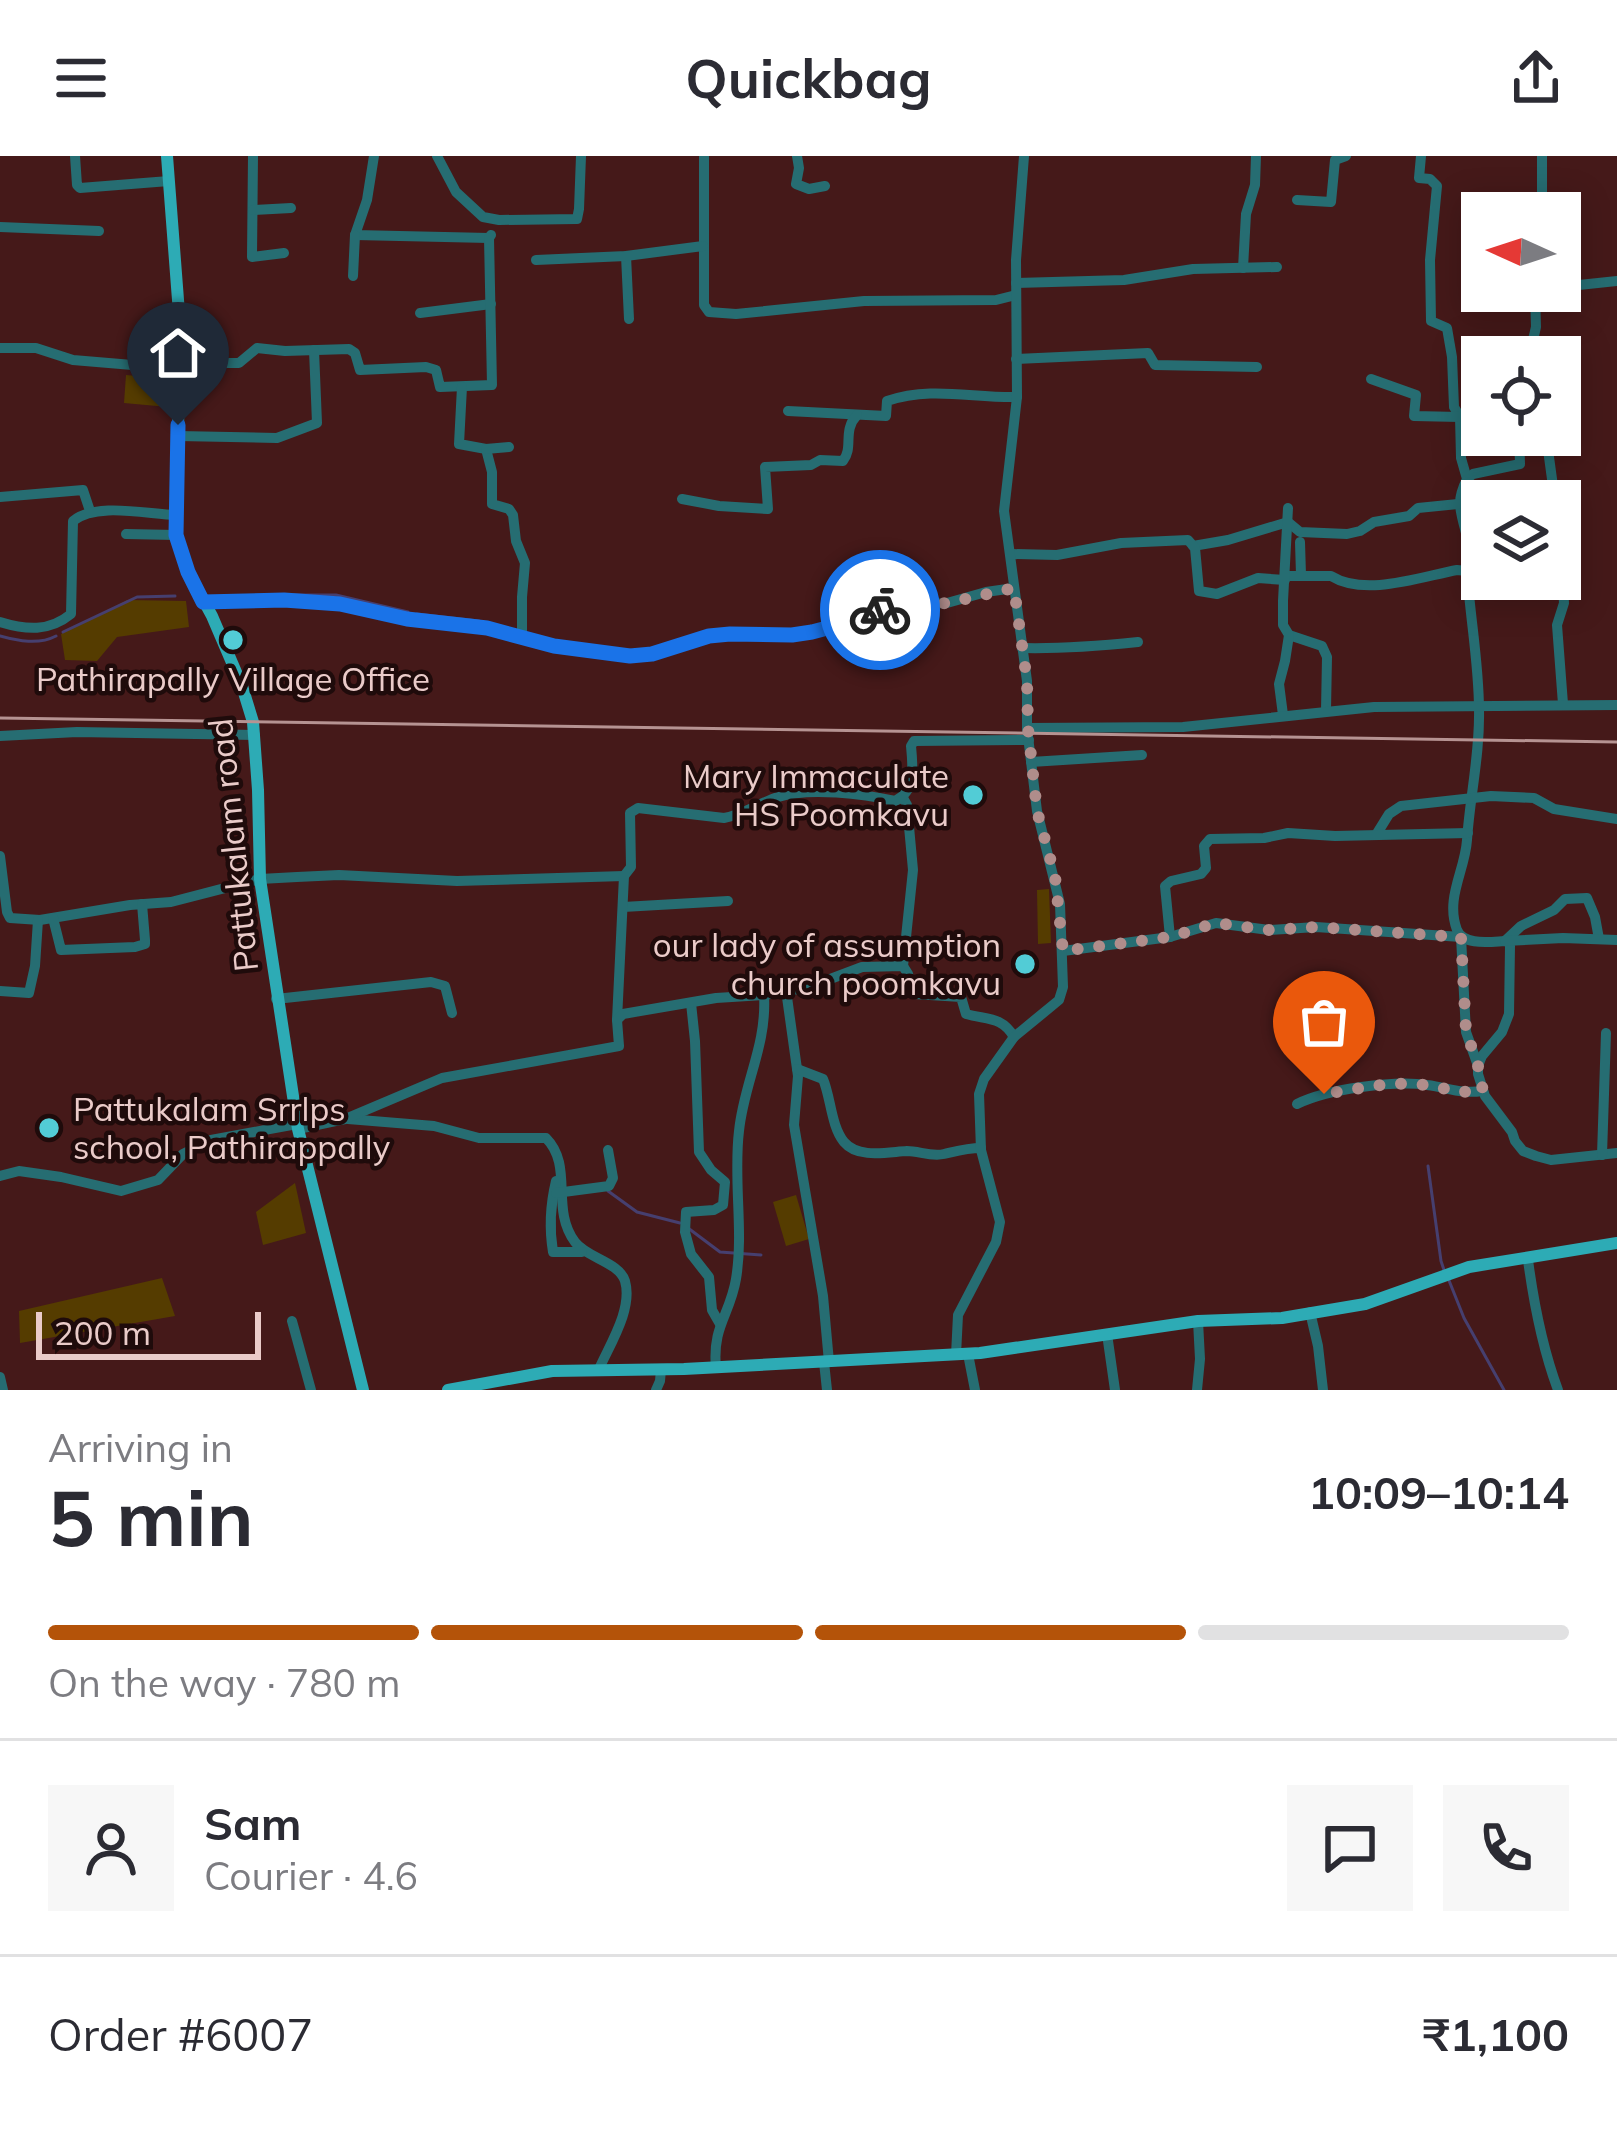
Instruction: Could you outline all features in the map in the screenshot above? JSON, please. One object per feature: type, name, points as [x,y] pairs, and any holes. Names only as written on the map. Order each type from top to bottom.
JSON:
[{"type":"main road","name":"Pattukalam road","points":[[167,156],[181,369],[176,535],[188,572],[242,686],[255,735],[260,879],[297,1126],[363,1390]]},
{"type":"main road","points":[[450,1390],[501,1386],[552,1371],[716,1368],[962,1354],[1198,1321],[1282,1318],[1365,1304],[1469,1267],[1617,1243]]},
{"type":"street","points":[[75,156],[80,188],[170,181]]},
{"type":"street","points":[[253,156],[252,256],[284,253]]},
{"type":"street","points":[[353,276],[356,235],[374,156]]},
{"type":"street","points":[[437,156],[456,192],[483,217],[499,220],[577,219],[581,156]]},
{"type":"street","points":[[704,156],[704,305],[718,314],[864,301],[996,300],[1016,289],[1192,269],[1276,267]]},
{"type":"street","points":[[797,156],[796,184],[809,189],[825,186]]},
{"type":"street","points":[[975,1390],[962,1354],[958,1315],[999,1234],[998,1210],[981,1148],[979,1094],[1014,1037],[1059,1000],[1063,987],[1060,904],[1037,811],[1027,681],[1004,511],[1017,397],[1016,289],[1024,156]]},
{"type":"street","points":[[1243,268],[1256,156]]},
{"type":"street","points":[[1297,200],[1331,202],[1335,160],[1346,156]]},
{"type":"street","points":[[1420,156],[1419,178],[1437,186],[1430,260],[1431,320],[1447,328],[1467,478]]},
{"type":"street","points":[[1542,156],[1543,192]]},
{"type":"street","points":[[253,210],[291,208]]},
{"type":"street","points":[[180,340],[200,339],[220,363],[239,363],[257,348],[349,349],[360,370],[434,368],[440,387],[492,386],[489,238],[499,220]]},
{"type":"street","points":[[0,227],[99,231]]},
{"type":"street","points":[[356,235],[489,238]]},
{"type":"street","points":[[536,260],[703,246]]},
{"type":"street","points":[[626,256],[629,319]]},
{"type":"street","points":[[1581,285],[1617,281]]},
{"type":"street","points":[[420,313],[491,304]]},
{"type":"street","points":[[0,348],[37,348],[73,360],[181,369]]},
{"type":"street","points":[[178,436],[277,439],[317,423],[314,350]]},
{"type":"street","points":[[1016,359],[1148,352],[1155,365],[1258,368]]},
{"type":"street","points":[[1370,379],[1415,395],[1414,416],[1460,417]]},
{"type":"street","points":[[462,387],[459,445],[509,447]]},
{"type":"street","points":[[788,411],[886,416],[887,401],[907,394],[1017,397]]},
{"type":"street","points":[[682,499],[768,509],[765,467],[843,461],[848,455],[848,429],[857,415]]},
{"type":"street","points":[[486,448],[492,504],[513,515],[516,542],[525,562],[522,636]]},
{"type":"street","points":[[1461,519],[1459,495],[1467,478],[1520,464],[1520,456]]},
{"type":"street","points":[[0,497],[83,490],[90,511]]},
{"type":"street","points":[[1288,522],[1300,532],[1347,534],[1374,522],[1409,516],[1418,508],[1458,504]]},
{"type":"street","points":[[1283,715],[1279,684],[1288,635],[1283,626],[1288,508]]},
{"type":"street","points":[[0,622],[27,631],[60,623],[71,614],[73,521],[90,511],[106,510],[176,515]]},
{"type":"street","points":[[1193,546],[1288,522]]},
{"type":"street","points":[[126,534],[176,535]]},
{"type":"street","points":[[1011,554],[1057,555],[1121,543],[1188,540],[1193,546],[1199,591],[1217,594],[1258,578],[1331,576],[1368,584],[1461,570]]},
{"type":"street","points":[[1300,542],[1301,575]]},
{"type":"street","points":[[203,602],[317,601],[407,619],[487,628],[554,646],[639,656],[709,636],[802,634],[894,606],[947,603],[1014,588]]},
{"type":"street","points":[[1470,600],[1479,741],[1466,857],[1452,898],[1461,937],[1466,1031],[1483,1091],[1523,1151],[1551,1160],[1617,1153]]},
{"type":"street","points":[[1563,704],[1557,625],[1564,600]]},
{"type":"street","points":[[1288,635],[1322,646],[1327,657],[1327,710]]},
{"type":"street","points":[[1022,648],[1078,649],[1138,642]]},
{"type":"street","points":[[345,1119],[442,1078],[619,1046],[616,986],[624,876],[631,867],[630,813],[638,808],[724,818],[786,794],[846,792],[895,801],[910,788],[914,741],[1184,727],[1327,710],[1617,705]]},
{"type":"street","points":[[0,736],[76,732],[255,735]]},
{"type":"street","points":[[1031,762],[1142,754]]},
{"type":"street","points":[[1376,835],[1389,814],[1401,806],[1491,796],[1534,798],[1554,809],[1617,819]]},
{"type":"street","points":[[903,798],[913,870],[903,967]]},
{"type":"street","points":[[1170,937],[1165,886],[1201,874],[1206,868],[1204,846],[1210,839],[1288,833],[1468,833]]},
{"type":"street","points":[[0,857],[10,918],[38,920],[171,902],[260,879],[339,874],[458,880],[624,876]]},
{"type":"street","points":[[1505,940],[1565,898],[1587,898],[1599,939]]},
{"type":"street","points":[[622,907],[728,901]]},
{"type":"street","points":[[53,918],[61,950],[135,947],[146,940],[142,904]]},
{"type":"street","points":[[0,991],[29,993],[38,920]]},
{"type":"street","points":[[1063,951],[1170,937],[1216,923],[1475,941],[1617,940]]},
{"type":"street","points":[[1478,1066],[1509,1014],[1510,946],[1505,940]]},
{"type":"street","points":[[616,1020],[623,1014],[716,998],[809,987],[862,968],[903,967],[914,994],[961,998],[966,1014],[999,1020],[1014,1037]]},
{"type":"street","points":[[276,998],[431,982],[445,986],[452,1013]]},
{"type":"street","points":[[786,990],[797,1069],[794,1125],[823,1296],[827,1390]]},
{"type":"street","points":[[716,1368],[714,1349],[731,1300],[738,1255],[738,1138],[764,1033],[764,995]]},
{"type":"street","points":[[692,1003],[699,1152],[725,1182],[723,1205],[686,1212],[685,1232],[691,1254],[709,1277],[712,1310],[719,1324]]},
{"type":"street","points":[[1602,1155],[1606,1033]]},
{"type":"street","points":[[797,1069],[823,1079],[842,1141],[851,1148],[931,1155],[981,1148]]},
{"type":"street","points":[[1298,1104],[1324,1094],[1391,1084],[1430,1085],[1464,1094],[1483,1091]]},
{"type":"street","points":[[0,1176],[19,1171],[121,1191],[158,1180],[183,1154],[211,1140],[345,1119],[434,1126],[479,1138],[546,1138],[560,1166],[550,1234],[553,1252],[585,1252]]},
{"type":"street","points":[[557,1193],[609,1186],[613,1178],[608,1150]]},
{"type":"street","points":[[557,1193],[571,1238],[624,1278],[621,1320],[598,1369]]},
{"type":"street","points":[[1528,1260],[1534,1310],[1558,1390]]},
{"type":"street","points":[[1310,1312],[1323,1390]]},
{"type":"street","points":[[292,1321],[310,1390]]},
{"type":"street","points":[[1197,1390],[1198,1321]]},
{"type":"street","points":[[1107,1334],[1115,1390]]},
{"type":"street","points":[[656,1390],[661,1370]]},
{"type":"street","points":[[0,1377],[3,1390]]},
{"type":"shaded area","points":[[126,375],[171,379],[168,407],[124,403]]},
{"type":"shaded area","points":[[127,600],[186,601],[189,627],[117,637],[97,661],[65,660],[61,634]]},
{"type":"shaded area","points":[[1049,889],[1051,943],[1038,944],[1037,890]]},
{"type":"shaded area","points":[[295,1183],[306,1233],[263,1245],[256,1212]]},
{"type":"shaded area","points":[[796,1195],[809,1239],[786,1246],[773,1202]]},
{"type":"shaded area","points":[[162,1278],[175,1316],[20,1343],[19,1311]]},
{"type":"waterway","points":[[293,595],[336,595],[408,612]]},
{"type":"waterway","points":[[63,632],[137,597],[175,596]]},
{"type":"waterway","points":[[417,614],[479,621]]},
{"type":"waterway","points":[[0,636],[21,641],[56,636]]},
{"type":"waterway","points":[[1428,1166],[1444,1270]]},
{"type":"waterway","points":[[608,1191],[637,1212],[680,1223]]},
{"type":"waterway","points":[[688,1228],[720,1252],[761,1255]]},
{"type":"waterway","points":[[1448,1278],[1504,1390]]},
{"type":"railway","points":[[0,718],[1617,742]]},
{"type":"way so far","points":[[880,610],[947,603],[1014,588],[1037,811],[1055,876],[1063,951],[1170,937],[1216,923],[1269,930],[1316,927],[1461,937],[1466,1031],[1483,1091],[1464,1094],[1430,1085],[1391,1084],[1324,1094]]},
{"type":"place","name":"Pathirapally Village Office","points":[[233,640]]},
{"type":"place","name":"Mary Immaculate HS Poomkavu","points":[[973,795]]},
{"type":"place","name":"our lady of assumption church poomkavu","points":[[1025,964]]},
{"type":"place","name":"Pattukalam Srrlps school, Pathirappally","points":[[49,1128]]},
{"type":"route","points":[[178,425],[176,535],[203,602],[317,601],[630,656],[709,636],[812,632],[880,610]]}]
